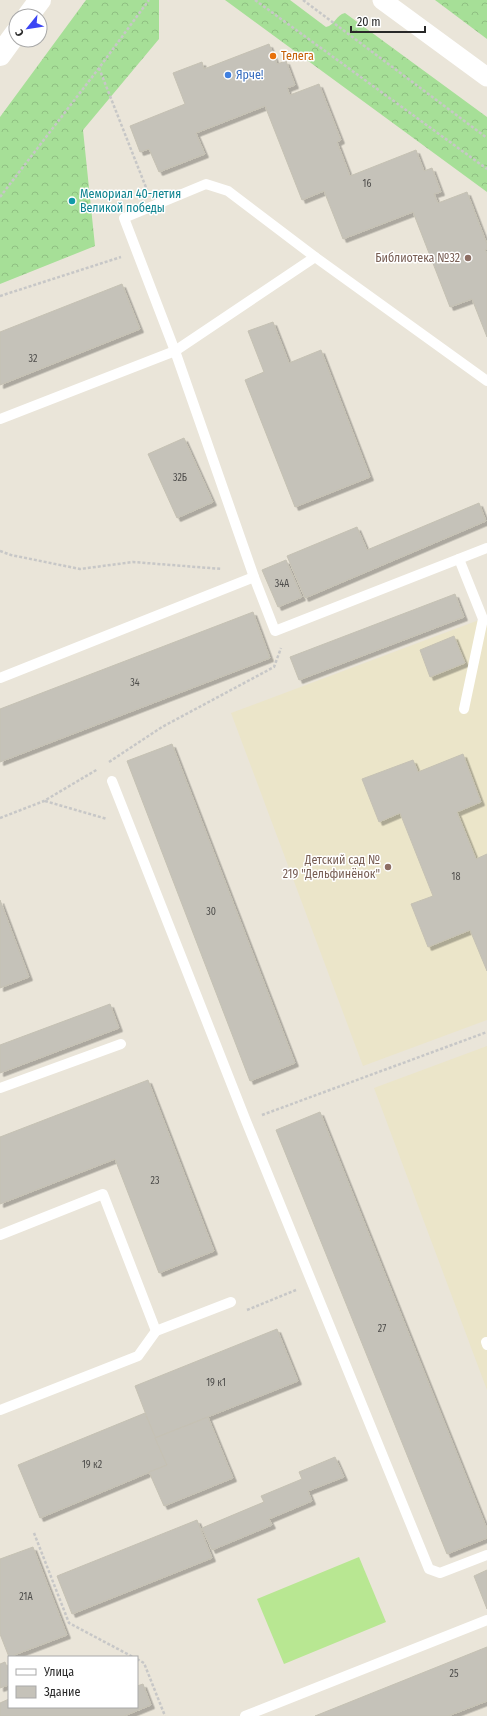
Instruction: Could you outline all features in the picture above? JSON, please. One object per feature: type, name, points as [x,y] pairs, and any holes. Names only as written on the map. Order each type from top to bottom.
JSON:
[{"type":"street","points":[[382,0],[487,77]]},
{"type":"street","points":[[0,54],[8,44]]},
{"type":"lane","points":[[487,381],[315,258],[228,191],[206,184],[124,218],[175,352],[254,577],[276,631],[487,548]]},
{"type":"lane","points":[[0,419],[175,352],[315,258]]},
{"type":"lane","points":[[459,559],[483,619],[464,709]]},
{"type":"lane","points":[[0,678],[254,577]]},
{"type":"lane","points":[[112,781],[246,1121],[429,1569],[440,1573],[487,1554]]},
{"type":"lane","points":[[0,1088],[121,1044]]},
{"type":"lane","points":[[0,1235],[103,1194],[156,1331]]},
{"type":"lane","points":[[0,1410],[138,1356],[156,1331],[231,1302]]},
{"type":"lane","points":[[245,1716],[487,1620]]},
{"type":"path","points":[[0,197],[149,0]]},
{"type":"path","points":[[255,0],[487,168]]},
{"type":"path","points":[[303,0],[487,138]]},
{"type":"path","points":[[99,68],[153,205]]},
{"type":"path","points":[[0,296],[137,252]]},
{"type":"path","points":[[0,551],[11,555],[80,569],[133,562],[229,570],[254,577]]},
{"type":"path","points":[[106,764],[162,727],[274,667],[290,625]]},
{"type":"path","points":[[0,818],[44,801],[99,768]]},
{"type":"path","points":[[44,801],[130,826]]},
{"type":"path","points":[[246,1121],[487,1032]]},
{"type":"path","points":[[231,1302],[236,1314],[313,1284]]},
{"type":"path","points":[[34,1533],[69,1623],[131,1656]]},
{"type":"path","points":[[138,1660],[144,1663],[165,1716]]},
{"type":"shaded area","name":"Детский сад № 219 \"Дельфинёнок\"","points":[[487,617],[487,1020],[363,1066],[231,713]]},
{"type":"shaded area","points":[[487,1046],[487,1390],[374,1088]]},
{"type":"green space","points":[[86,0],[159,0],[159,39],[83,130],[95,246],[0,284],[0,117]]},
{"type":"green space","points":[[225,0],[290,0],[326,27],[345,13],[487,117],[487,192]]},
{"type":"green space","points":[[435,0],[487,0],[487,39]]},
{"type":"green space","points":[[359,1557],[386,1622],[284,1664],[257,1599]]},
{"type":"building","points":[[269,44],[277,64],[286,61],[295,85],[287,88],[290,95],[319,84],[341,140],[337,142],[350,176],[416,150],[424,171],[432,168],[441,192],[434,194],[438,203],[467,192],[487,244],[487,249],[485,250],[487,254],[487,337],[472,299],[450,307],[413,212],[343,239],[324,191],[302,200],[265,106],[196,133],[205,154],[159,172],[149,149],[140,152],[130,126],[185,104],[173,73],[202,62],[204,69]]},
{"type":"building","points":[[122,284],[140,329],[0,385],[0,332]]},
{"type":"building","points":[[273,322],[289,363],[321,350],[370,477],[295,507],[245,380],[264,372],[248,331]]},
{"type":"building","points":[[184,438],[213,502],[177,518],[148,454]]},
{"type":"building","points":[[479,503],[486,521],[305,598],[287,556],[357,527],[367,550]]},
{"type":"building","points":[[286,560],[302,597],[278,607],[262,570]]},
{"type":"building","points":[[455,594],[464,617],[299,680],[290,657]]},
{"type":"building","points":[[253,612],[270,658],[0,762],[0,709]]},
{"type":"building","points":[[454,636],[465,663],[430,677],[420,650]]},
{"type":"building","points":[[172,744],[295,1063],[250,1081],[127,761]]},
{"type":"building","points":[[463,754],[481,802],[457,812],[476,859],[487,854],[487,971],[470,930],[428,947],[411,904],[433,896],[400,813],[379,822],[362,779],[413,760],[418,772]]},
{"type":"building","points":[[0,900],[29,977],[0,988]]},
{"type":"building","points":[[110,1004],[119,1028],[0,1073],[0,1045]]},
{"type":"building","points":[[148,1080],[214,1251],[159,1273],[115,1159],[0,1204],[0,1137]]},
{"type":"building","points":[[320,1112],[487,1529],[487,1538],[447,1554],[276,1130]]},
{"type":"building","points":[[277,1329],[298,1381],[155,1438],[135,1386]]},
{"type":"building","points":[[145,1413],[167,1465],[40,1518],[18,1465]]},
{"type":"building","points":[[208,1417],[233,1478],[164,1506],[149,1472],[167,1465],[155,1438]]},
{"type":"building","points":[[335,1457],[344,1477],[308,1491],[312,1501],[269,1519],[272,1525],[212,1550],[202,1528],[264,1502],[261,1496],[302,1479],[299,1472]]},
{"type":"building","points":[[197,1520],[212,1558],[72,1614],[57,1576]]},
{"type":"building","points":[[33,1547],[67,1635],[9,1656],[0,1634],[0,1559]]},
{"type":"building","points":[[487,1570],[487,1609],[474,1576]]},
{"type":"building","points":[[487,1647],[487,1701],[448,1716],[315,1716]]},
{"type":"building","points":[[5,1662],[8,1670],[8,1685],[0,1688],[0,1664]]},
{"type":"building","points":[[143,1684],[151,1705],[124,1716],[0,1716],[0,1703],[8,1699],[8,1708],[138,1708],[138,1686]]},
{"type":"place","name":"Телега","points":[[273,56]]},
{"type":"place","name":"Ярче!","points":[[228,75]]},
{"type":"place","name":"Мемориал 40-летия Великой победы","points":[[72,201]]},
{"type":"place","name":"Библиотека №32","points":[[468,258]]},
{"type":"place","name":"Детский сад № 219 \"Дельфинёнок\"","points":[[388,867]]}]
